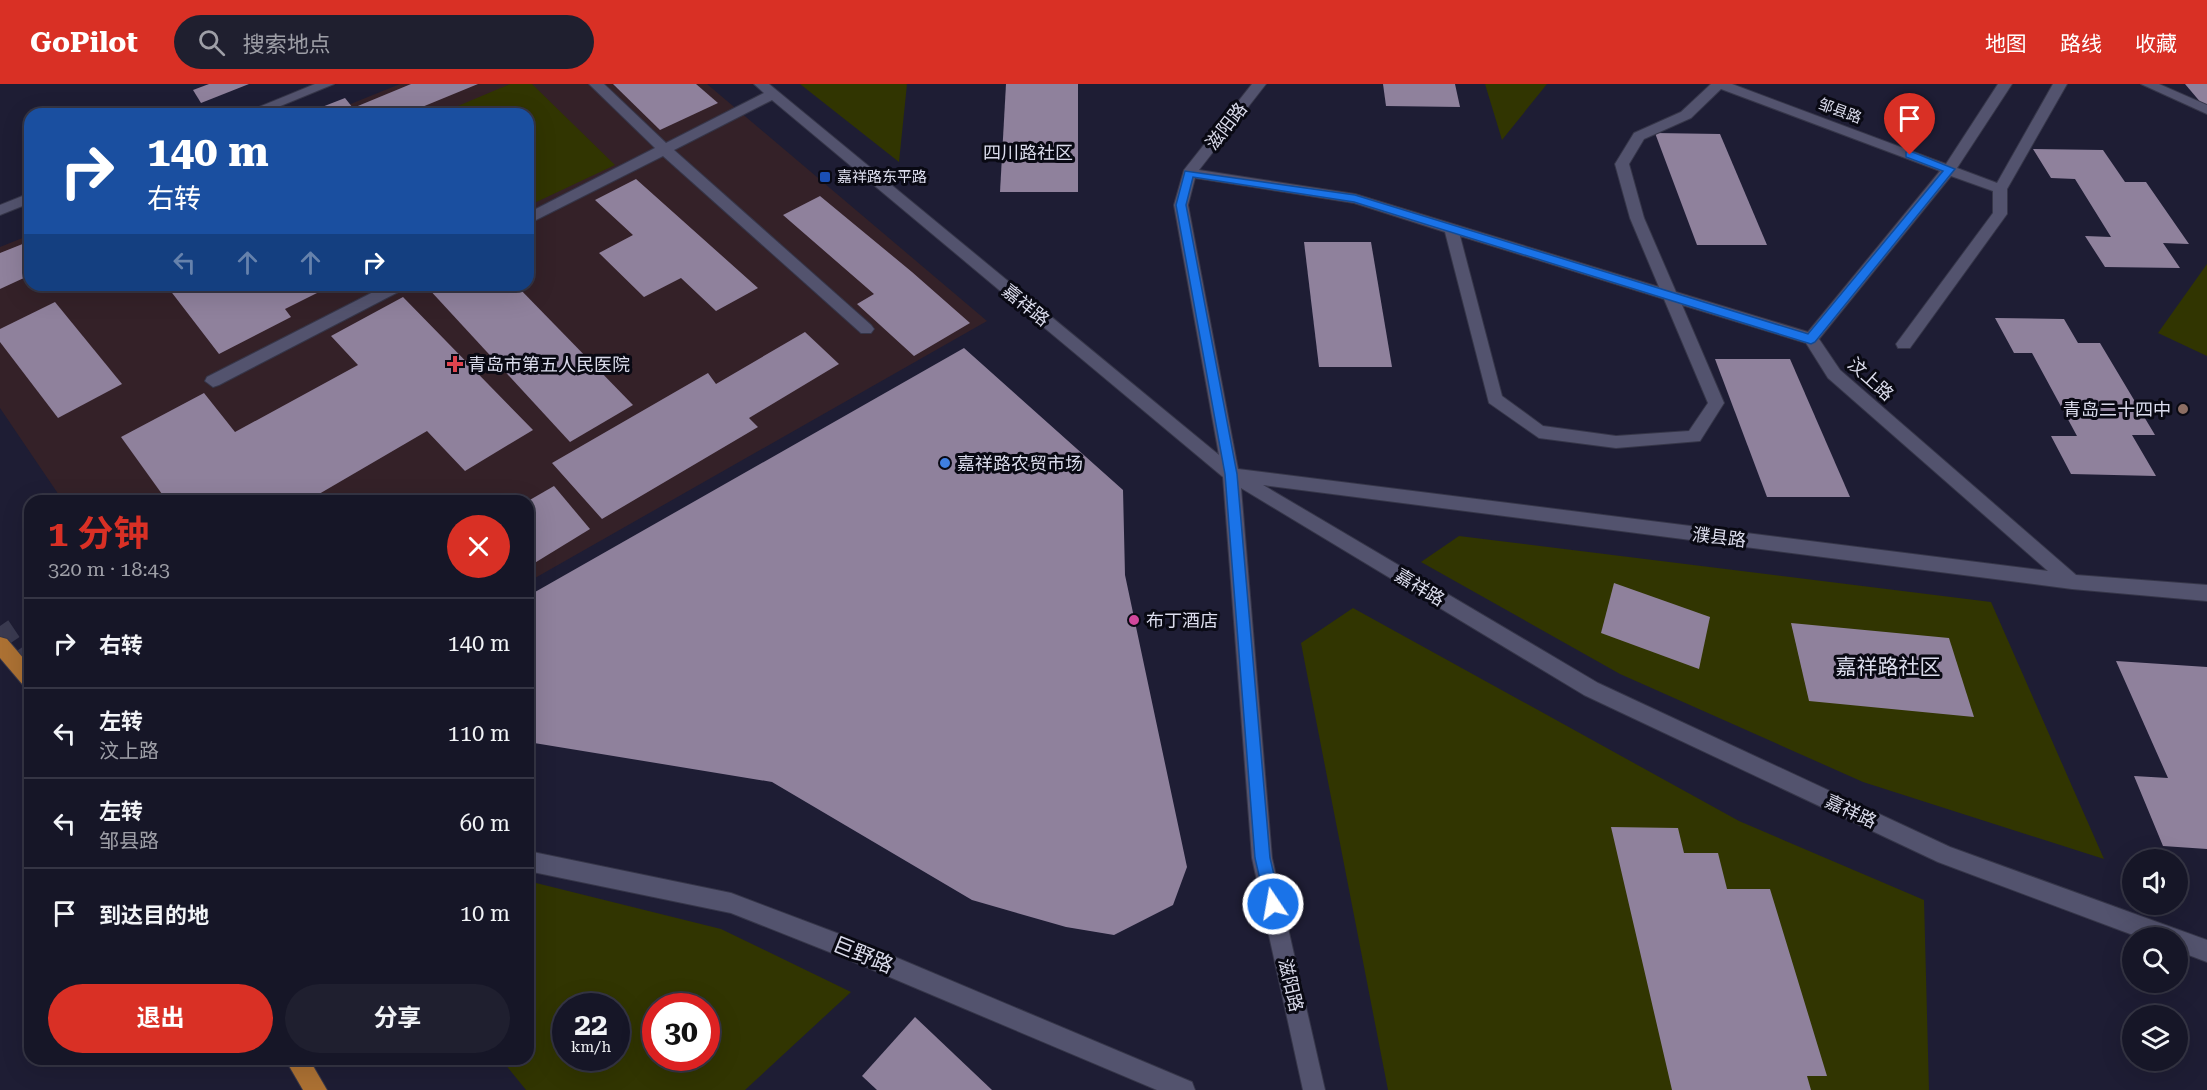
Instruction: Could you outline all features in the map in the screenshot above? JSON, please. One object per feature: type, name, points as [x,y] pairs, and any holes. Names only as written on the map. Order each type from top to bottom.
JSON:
[{"type":"main road","points":[[0,645],[24,672]]},
{"type":"main road","points":[[300,1065],[316,1090]]},
{"type":"street","points":[[265,108],[327,84]]},
{"type":"street","points":[[596,84],[664,149],[866,329]]},
{"type":"street","name":"滋阳路","points":[[1259,84],[1189,173],[1181,205],[1231,474],[1262,858],[1314,1090]]},
{"type":"street","points":[[1451,228],[1496,399],[1539,432],[1616,442],[1694,437],[1716,403],[1637,218],[1622,164],[1639,136],[1686,114],[1719,84]]},
{"type":"street","name":"邹县路","points":[[1719,84],[2000,189]]},
{"type":"street","points":[[1189,173],[1355,199],[1811,339],[1949,169],[2005,84]]},
{"type":"street","points":[[1904,344],[2000,214],[2000,189],[2060,84]]},
{"type":"street","points":[[2148,84],[2207,110]]},
{"type":"street","points":[[534,216],[664,149],[767,89]]},
{"type":"street","name":"嘉祥路","points":[[767,89],[1231,474],[1591,689],[1945,855],[2141,927]]},
{"type":"street","points":[[0,210],[24,200]]},
{"type":"street","points":[[213,381],[387,291]]},
{"type":"street","name":"汶上路","points":[[1811,339],[1834,374],[2072,582]]},
{"type":"street","name":"濮县路","points":[[1231,474],[2072,582],[2207,593]]},
{"type":"street","name":"巨野路","points":[[534,862],[731,903],[850,949],[1184,1090]]},
{"type":"street","points":[[2188,944],[2207,951]]},
{"type":"shaded area","name":"青岛市第五人民医院","points":[[400,84],[707,84],[987,321],[534,579],[534,495],[59,495],[0,408],[0,247],[24,237],[24,291],[534,291],[534,108],[341,108]]},
{"type":"green space","points":[[510,84],[532,84],[615,165],[534,203],[534,108],[453,108]]},
{"type":"green space","points":[[800,84],[907,84],[899,162]]},
{"type":"green space","points":[[1485,84],[1547,84],[1502,140]]},
{"type":"green space","points":[[2207,264],[2207,356],[2158,333]]},
{"type":"green space","points":[[1459,536],[1991,602],[2104,859],[1863,782],[1620,674],[1421,562]]},
{"type":"green space","points":[[1353,608],[1739,821],[1924,900],[1929,1090],[1388,1090],[1301,643]]},
{"type":"green space","points":[[534,882],[721,929],[851,992],[745,1090],[526,1090],[506,1065],[534,1065]]},
{"type":"building","points":[[209,84],[249,84],[201,103],[193,90]]},
{"type":"building","points":[[411,84],[478,84],[420,108],[353,108]]},
{"type":"building","points":[[613,84],[696,84],[718,103],[660,130]]},
{"type":"building","points":[[1006,84],[1078,84],[1078,192],[1000,192]]},
{"type":"building","points":[[1383,84],[1455,84],[1460,107],[1386,106]]},
{"type":"building","points":[[2185,84],[2207,84],[2207,104],[2202,104]]},
{"type":"building","points":[[345,98],[353,108],[319,108]]},
{"type":"building","points":[[1655,133],[1720,134],[1767,245],[1697,245]]},
{"type":"building","points":[[2033,149],[2103,150],[2125,182],[2146,182],[2189,244],[2163,243],[2180,268],[2105,267],[2085,236],[2111,237],[2075,179],[2051,178]]},
{"type":"building","points":[[636,179],[758,288],[716,311],[681,278],[644,297],[599,253],[633,235],[595,200]]},
{"type":"building","points":[[820,196],[970,323],[914,356],[857,304],[874,294],[783,215]]},
{"type":"building","points":[[1304,242],[1371,242],[1392,367],[1319,367]]},
{"type":"building","points":[[24,243],[24,268],[22,269],[24,278],[0,289],[0,253]]},
{"type":"building","points":[[171,291],[321,291],[285,309],[291,317],[219,354]]},
{"type":"building","points":[[431,291],[522,291],[633,405],[570,442]]},
{"type":"building","points":[[403,297],[533,430],[465,471],[427,431],[317,495],[163,495],[121,437],[204,393],[235,432],[358,365],[331,336]]},
{"type":"building","points":[[55,302],[122,384],[58,418],[0,342],[0,329]]},
{"type":"building","points":[[1995,318],[2064,319],[2078,343],[2100,343],[2155,435],[2132,435],[2156,476],[2071,474],[2051,436],[2077,436],[2032,353],[2014,353]]},
{"type":"building","points":[[805,332],[839,364],[749,418],[758,427],[602,519],[552,463],[708,373],[716,384]]},
{"type":"building","points":[[964,348],[1123,490],[1125,575],[1187,867],[1173,905],[1114,935],[1066,927],[972,900],[772,782],[534,743],[534,593]]},
{"type":"building","points":[[1715,359],[1790,359],[1850,497],[1767,497]]},
{"type":"building","points":[[554,486],[590,529],[534,563],[534,498]]},
{"type":"building","points":[[1614,583],[1710,617],[1699,669],[1601,633]]},
{"type":"building","points":[[1791,623],[1949,638],[1974,717],[1809,701]]},
{"type":"building","points":[[2116,661],[2207,667],[2207,849],[2163,846],[2134,776],[2168,778]]},
{"type":"building","points":[[1611,827],[1678,828],[1684,853],[1718,853],[1727,889],[1770,889],[1827,1076],[1807,1076],[1811,1090],[1672,1090]]},
{"type":"building","points":[[915,1017],[992,1090],[877,1090],[862,1076]]},
{"type":"tunnel","points":[[0,626],[24,661]]},
{"type":"place","name":"嘉祥路东平路","points":[[825,177]]},
{"type":"place","name":"青岛市第五人民医院","points":[[455,364]]},
{"type":"place","name":"青岛二十四中","points":[[2183,409]]},
{"type":"place","name":"嘉祥路农贸市场","points":[[945,463]]},
{"type":"place","name":"布丁酒店","points":[[1134,620]]},
{"type":"district","name":"四川路社区","points":[[1028,152]]},
{"type":"district","name":"嘉祥路社区","points":[[1888,667]]},
{"type":"route","points":[[1273,904],[1262,858],[1231,474],[1181,205],[1189,173],[1355,199],[1811,339],[1949,169],[1910,155]]}]
